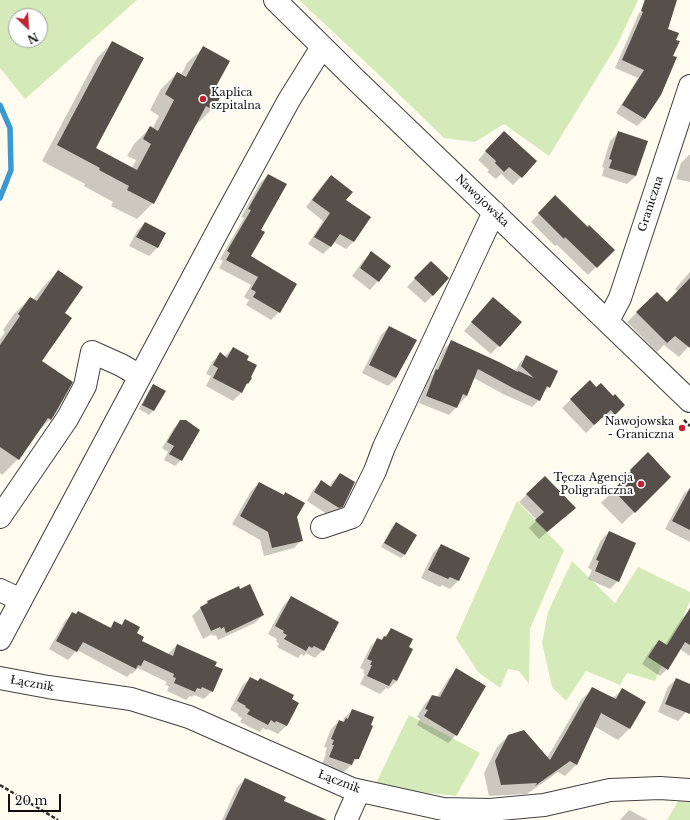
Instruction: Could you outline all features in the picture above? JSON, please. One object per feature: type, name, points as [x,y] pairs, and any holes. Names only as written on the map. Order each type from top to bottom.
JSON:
[{"type":"street","name":"Nawojowska","points":[[275,0],[690,401]]},
{"type":"street","points":[[0,639],[289,100],[322,47]]},
{"type":"street","name":"Graniczna","points":[[608,321],[620,298],[690,87]]},
{"type":"street","points":[[322,527],[352,517],[375,471],[384,447],[494,212]]},
{"type":"street","points":[[0,517],[67,418],[78,399],[85,386],[92,352],[140,376]]},
{"type":"street","points":[[0,590],[21,600]]},
{"type":"street","name":"Łącznik","points":[[0,678],[48,687],[131,699],[189,717],[352,789],[443,809],[490,810],[544,805],[610,790],[660,788],[690,790]]},
{"type":"street","points":[[346,820],[359,791]]},
{"type":"path","points":[[0,785],[58,820]]},
{"type":"green space","points":[[0,0],[137,0],[25,99],[0,68]]},
{"type":"green space","points":[[299,0],[638,0],[617,45],[549,156],[504,124],[475,142],[444,138]]},
{"type":"green space","points":[[517,501],[564,550],[530,629],[529,684],[519,671],[508,669],[500,688],[478,672],[456,638]]},
{"type":"green space","points":[[572,561],[615,603],[638,567],[690,592],[690,601],[655,681],[627,673],[620,685],[586,671],[566,701],[552,687],[542,643],[548,612]]},
{"type":"green space","points":[[409,715],[480,753],[456,796],[374,787]]},
{"type":"green space","points":[[678,801],[690,802],[690,820],[667,820]]},
{"type":"building","points":[[645,0],[677,0],[668,29],[679,33],[676,40],[680,41],[673,56],[677,57],[661,95],[645,119],[622,105],[644,70],[622,60],[643,12],[641,11]]},
{"type":"building","points":[[112,41],[144,58],[96,148],[137,170],[151,144],[143,139],[150,126],[158,131],[174,100],[165,94],[177,72],[186,77],[203,46],[230,61],[213,92],[221,96],[213,110],[206,106],[154,204],[127,190],[129,186],[99,170],[100,168],[57,145]]},
{"type":"building","points":[[504,131],[537,161],[522,178],[509,167],[504,172],[495,163],[496,161],[485,151]]},
{"type":"building","points":[[618,131],[648,141],[636,176],[609,168],[612,160],[609,159]]},
{"type":"building","points":[[268,174],[287,184],[261,230],[265,232],[251,256],[297,284],[280,313],[253,297],[256,292],[251,289],[258,277],[226,260],[230,253],[227,251],[251,210],[248,209]]},
{"type":"building","points":[[331,175],[353,192],[346,200],[371,217],[354,242],[340,234],[331,247],[314,237],[330,213],[312,200]]},
{"type":"building","points":[[555,195],[588,227],[589,225],[615,250],[597,268],[565,237],[564,239],[538,213]]},
{"type":"building","points":[[145,222],[166,233],[158,248],[136,237]]},
{"type":"building","points":[[371,251],[391,266],[379,282],[360,268]]},
{"type":"building","points":[[431,261],[449,278],[433,296],[414,278]]},
{"type":"building","points":[[58,270],[83,287],[65,313],[72,318],[42,361],[73,382],[51,420],[48,418],[19,460],[0,447],[0,345],[20,316],[18,314],[30,297],[37,301]]},
{"type":"building","points":[[690,278],[690,348],[675,336],[667,343],[636,312],[657,292],[667,302]]},
{"type":"building","points":[[493,297],[522,322],[500,347],[471,322]]},
{"type":"building","points":[[389,326],[417,340],[396,378],[369,365]]},
{"type":"building","points":[[451,340],[518,372],[534,378],[521,366],[526,355],[558,371],[550,388],[547,386],[540,401],[478,369],[467,396],[463,394],[457,408],[426,396],[436,369],[438,370]]},
{"type":"building","points":[[233,347],[249,356],[247,360],[257,365],[251,377],[252,378],[248,384],[247,383],[242,393],[213,378],[218,368],[213,365],[220,352],[227,358]]},
{"type":"building","points":[[590,380],[596,387],[601,383],[613,396],[615,394],[625,405],[615,415],[611,410],[594,425],[570,399]]},
{"type":"building","points":[[153,384],[166,391],[154,411],[142,405]]},
{"type":"building","points":[[180,420],[186,420],[200,430],[182,461],[169,454],[174,446],[167,442]]},
{"type":"building","name":"Tęcza Agencja Poligraficzna","points":[[648,452],[671,477],[635,513],[613,490]]},
{"type":"building","points":[[340,473],[355,482],[343,507],[339,508],[314,492],[321,480],[331,487]]},
{"type":"building","points":[[545,476],[576,508],[547,532],[535,520],[544,512],[526,494]]},
{"type":"building","points":[[259,482],[284,495],[285,492],[305,503],[297,517],[303,541],[272,548],[268,532],[240,516]]},
{"type":"building","points":[[690,488],[690,530],[672,521]]},
{"type":"building","points":[[396,522],[417,535],[405,555],[384,543]]},
{"type":"building","points":[[609,531],[636,543],[619,582],[595,571],[599,561],[596,560]]},
{"type":"building","points":[[441,544],[470,558],[459,581],[450,577],[448,579],[428,570]]},
{"type":"building","points":[[250,584],[264,615],[226,633],[224,627],[211,631],[200,607],[208,603],[207,601],[239,586],[240,589]]},
{"type":"building","points":[[291,596],[339,622],[324,651],[314,646],[312,648],[309,646],[306,651],[284,639],[287,635],[283,633],[284,631],[275,626]]},
{"type":"building","points":[[690,608],[690,645],[685,642],[668,670],[648,657],[659,640],[667,645]]},
{"type":"building","points":[[78,611],[111,628],[114,621],[122,625],[125,619],[140,627],[137,633],[144,637],[142,641],[173,656],[177,644],[217,662],[215,666],[223,669],[213,692],[202,687],[201,689],[197,688],[195,692],[174,683],[176,678],[173,677],[174,674],[144,660],[141,666],[138,665],[136,669],[83,642],[77,652],[56,641],[72,612],[76,614]]},
{"type":"building","points":[[391,628],[413,639],[409,647],[413,649],[397,681],[393,679],[389,686],[367,676],[372,665],[370,665],[372,661],[367,659],[377,638],[382,640],[384,636],[386,637]]},
{"type":"building","points":[[456,668],[486,686],[457,736],[424,716],[428,710],[425,709],[432,695],[440,697]]},
{"type":"building","points":[[250,677],[258,681],[260,678],[294,695],[292,699],[299,703],[287,726],[276,721],[275,723],[271,720],[268,725],[247,714],[250,710],[237,701]]},
{"type":"building","points":[[676,678],[690,684],[690,714],[665,704]]},
{"type":"building","points":[[592,687],[616,699],[622,688],[646,702],[630,729],[601,713],[577,765],[570,761],[535,786],[537,783],[501,785],[495,761],[508,735],[524,730],[550,760]]},
{"type":"building","points":[[352,709],[374,717],[371,725],[373,726],[359,759],[354,759],[352,765],[329,757],[334,745],[332,745],[334,740],[331,739],[339,720],[344,722],[346,718],[348,719]]},
{"type":"building","points":[[245,778],[286,797],[284,801],[327,820],[225,820]]},
{"type":"waterway","name":"Łącznik","points":[[0,105],[10,128],[11,170],[0,198]]},
{"type":"place","name":"Kaplica szpitalna","points":[[203,99]]},
{"type":"place","name":"Nawojowska - Graniczna","points":[[682,428]]},
{"type":"place","name":"Tęcza Agencja Poligraficzna","points":[[641,484]]}]
